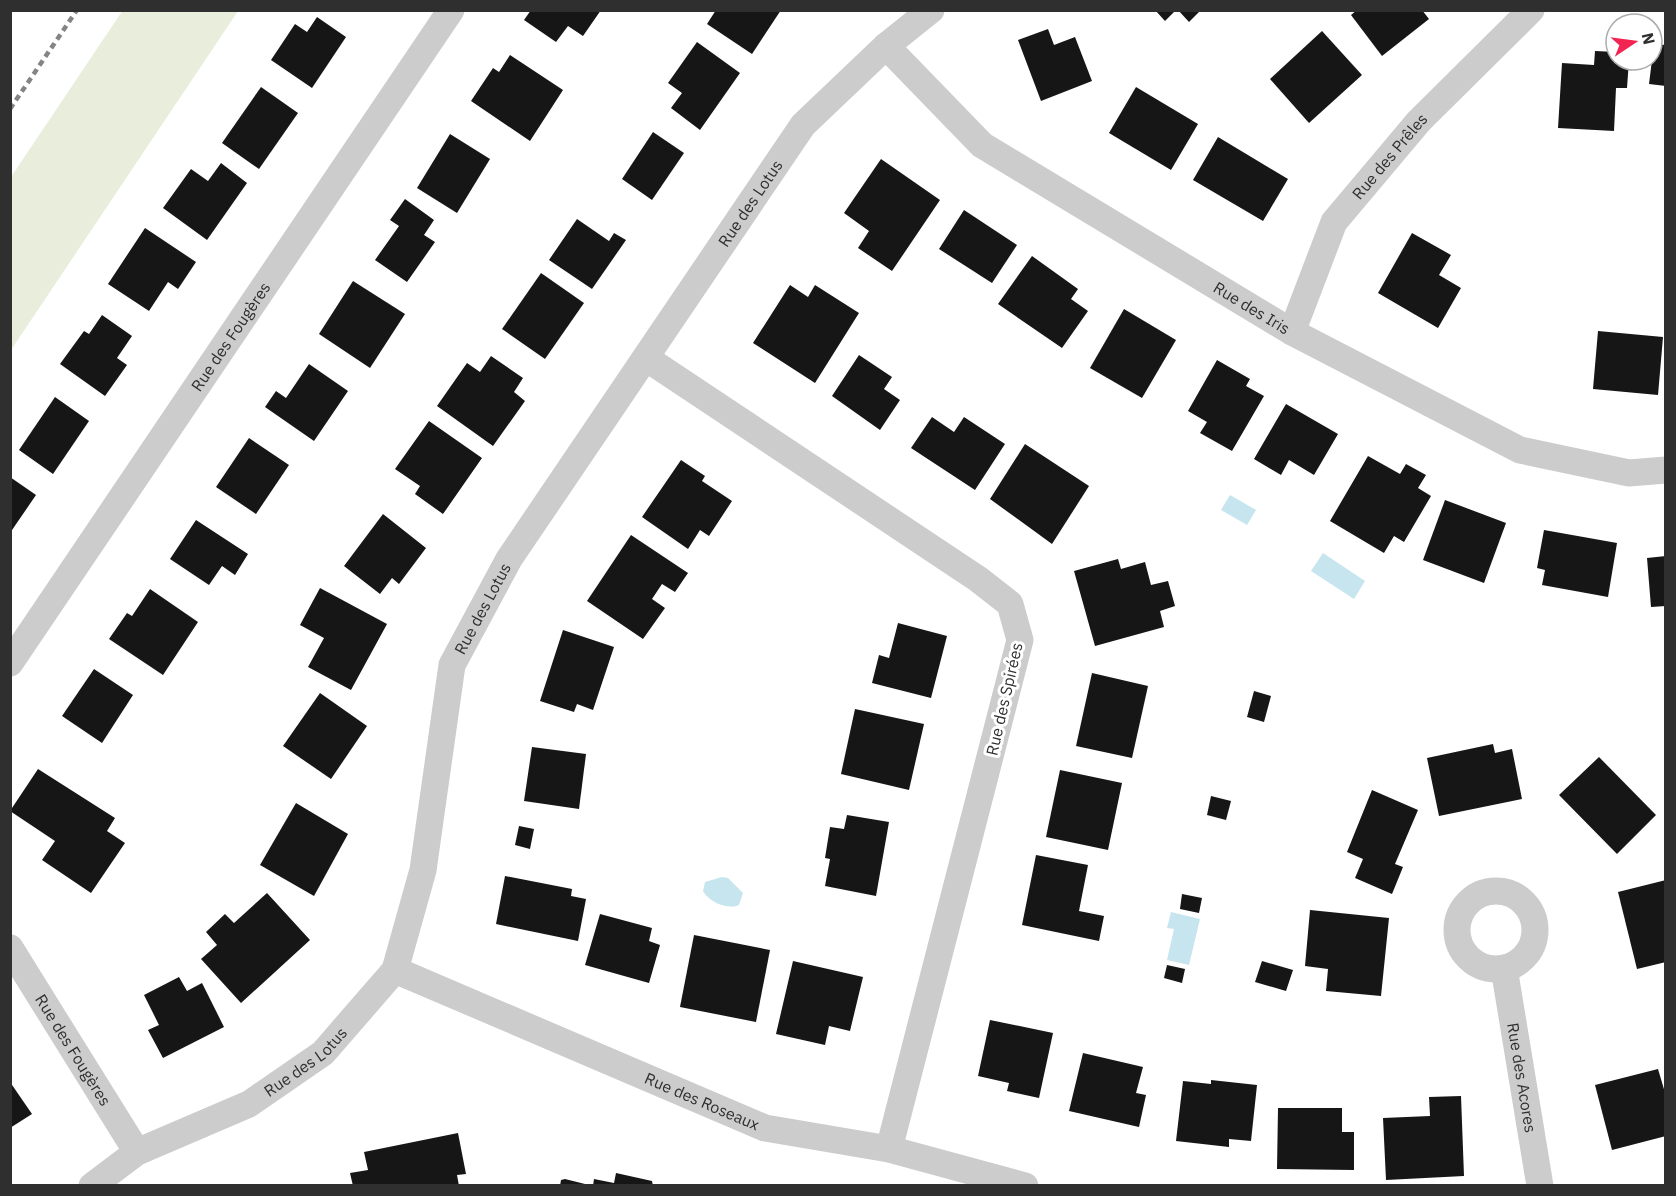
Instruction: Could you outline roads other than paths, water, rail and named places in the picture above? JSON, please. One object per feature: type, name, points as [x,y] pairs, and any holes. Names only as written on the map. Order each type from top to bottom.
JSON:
[{"type":"street","name":"Rue des Fougères","points":[[10,663],[451,10]]},
{"type":"street","name":"Rue des Lotus","points":[[92,1185],[137,1152],[249,1104],[322,1053],[395,970],[423,870],[452,665],[509,559],[803,125],[886,46],[931,10]]},
{"type":"street","name":"Rue des Prêles","points":[[1292,332],[1334,222],[1419,121],[1531,10]]},
{"type":"street","name":"Rue des Iris","points":[[886,46],[982,145],[1292,332],[1520,450],[1629,473],[1665,470]]},
{"type":"street","name":"Rue des Spirées","points":[[646,358],[978,579],[1010,604],[1020,640],[889,1149]]},
{"type":"street","name":"Rue des Fougères","points":[[10,948],[137,1152]]},
{"type":"street","name":"Rue des Acores","points":[[1504,968],[1540,1185]]},
{"type":"street","name":"Rue des Roseaux","points":[[395,970],[765,1128],[889,1149],[1025,1185]]},
{"type":"water","points":[[1230,495],[1256,510],[1247,525],[1221,510]]},
{"type":"water","points":[[1323,553],[1365,581],[1354,599],[1311,571]]},
{"type":"water","points":[[722,877],[728,878],[743,893],[739,905],[719,904],[709,899],[703,891],[705,882]]},
{"type":"water","points":[[1171,912],[1200,919],[1189,965],[1167,960],[1174,929],[1167,928]]},
{"type":"railway","points":[[10,109],[77,10]]}]
